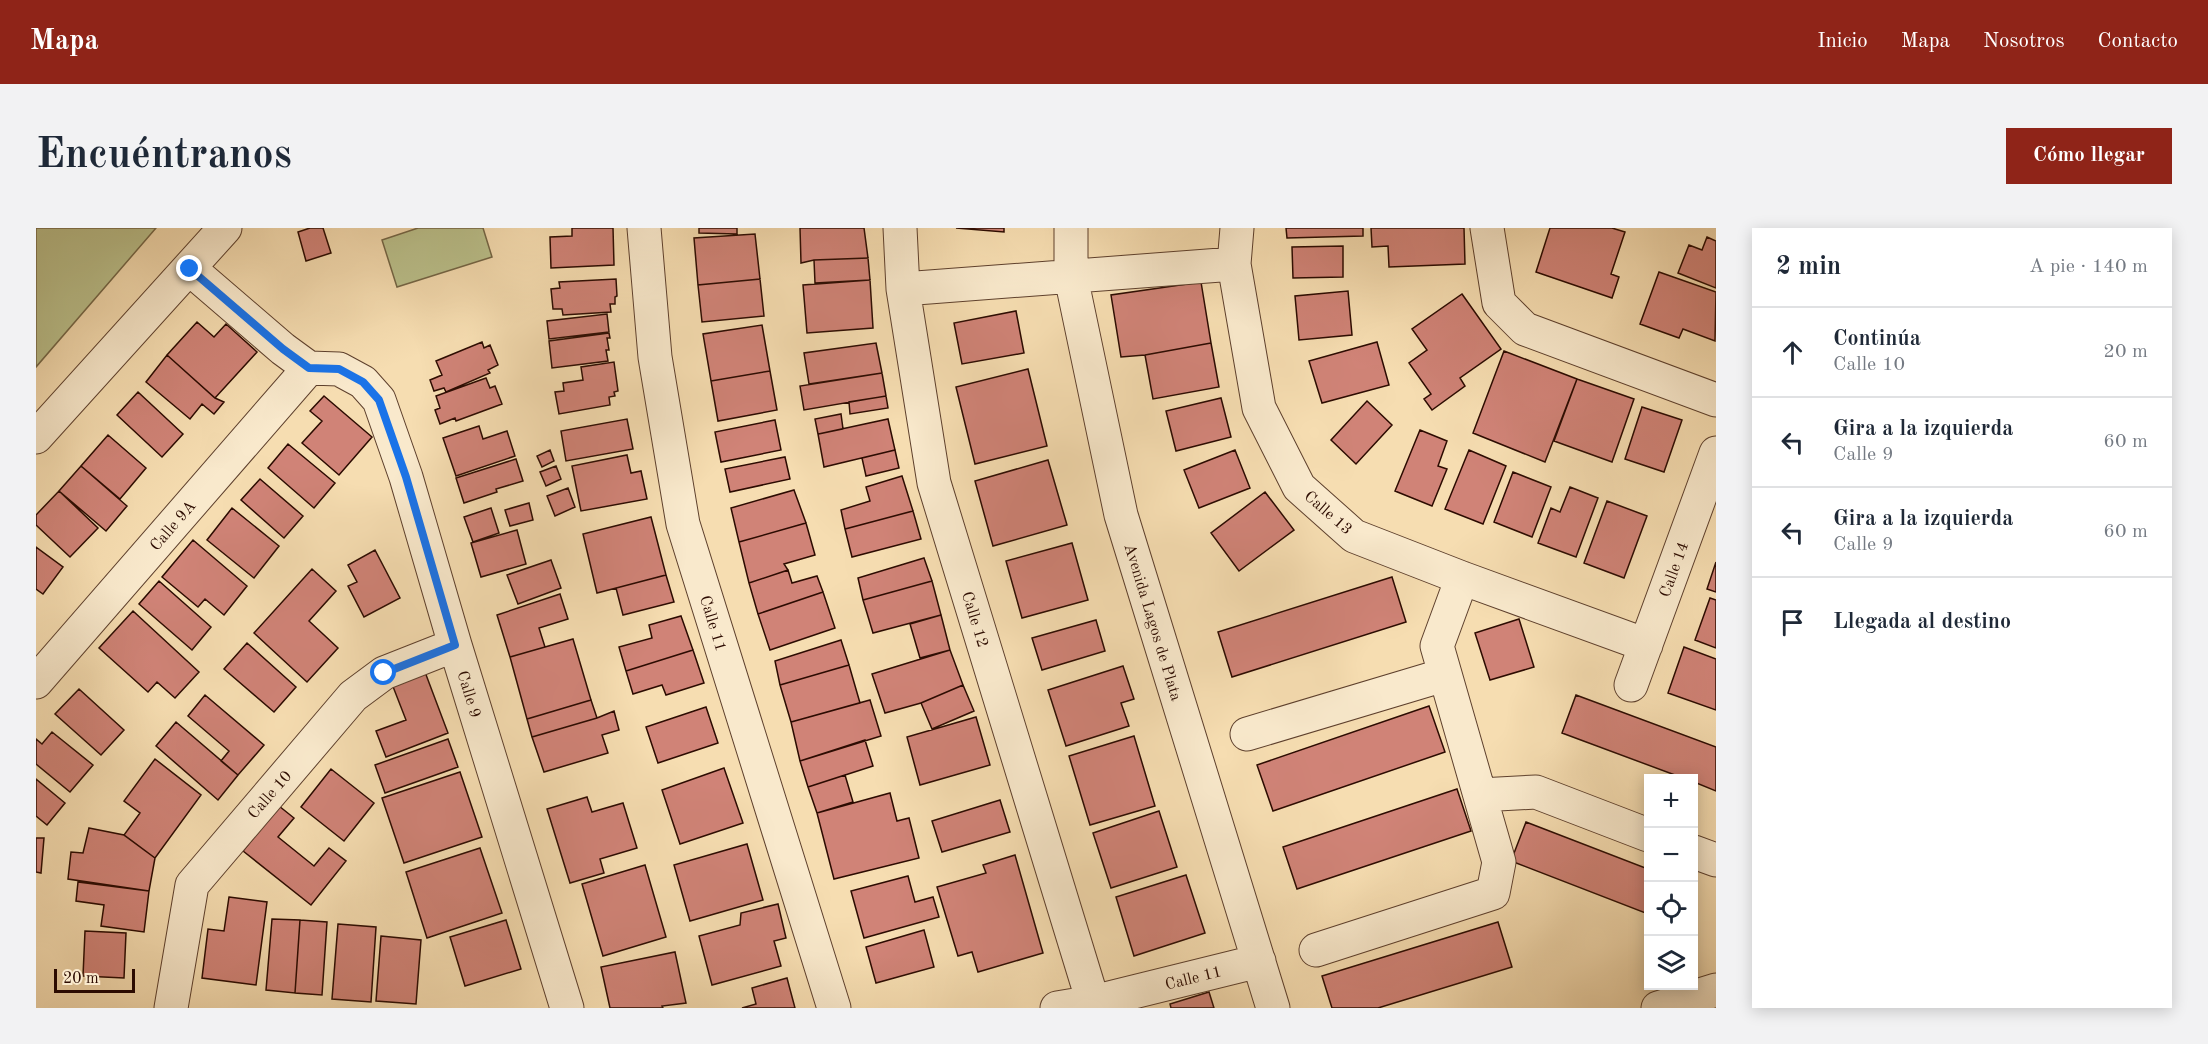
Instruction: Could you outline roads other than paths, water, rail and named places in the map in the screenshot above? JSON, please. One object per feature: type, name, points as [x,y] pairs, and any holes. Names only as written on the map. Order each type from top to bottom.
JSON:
[{"type":"street","points":[[36,436],[225,228]]},
{"type":"street","name":"Calle 11","points":[[644,228],[655,357],[683,524],[834,1008]]},
{"type":"street","name":"Calle 12","points":[[900,228],[903,289],[934,483],[1093,1002]]},
{"type":"street","name":"Avenida Lagos de Plata","points":[[1071,228],[1071,277],[1121,515],[1273,1008]]},
{"type":"street","name":"Calle 13","points":[[1237,228],[1234,264],[1259,408],[1299,487],[1354,536],[1646,645]]},
{"type":"street","points":[[1487,228],[1499,303],[1525,329],[1716,400]]},
{"type":"street","points":[[903,289],[1234,264]]},
{"type":"street","points":[[190,269],[283,349],[309,368]]},
{"type":"street","name":"Calle 9","points":[[309,368],[339,369],[363,382],[379,400],[406,477],[455,645],[567,1008]]},
{"type":"street","name":"Calle 9A","points":[[36,682],[309,368]]},
{"type":"street","name":"Calle 14","points":[[1631,685],[1716,453]]},
{"type":"street","points":[[1316,950],[1493,893],[1499,862],[1437,646],[1462,578]]},
{"type":"street","name":"Calle 10","points":[[171,1008],[192,885],[353,696],[384,673],[455,645]]},
{"type":"street","points":[[1247,734],[1444,675]]},
{"type":"street","points":[[1480,795],[1536,792],[1644,833]]},
{"type":"street","points":[[1698,853],[1716,860]]},
{"type":"street","name":"Calle 11","points":[[1057,1008],[1093,1002],[1259,961]]},
{"type":"street","points":[[1658,1008],[1707,993]]}]
